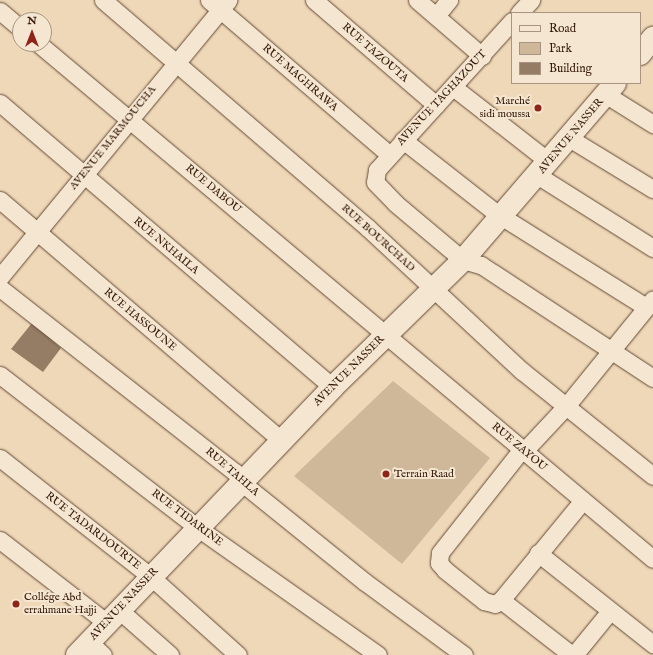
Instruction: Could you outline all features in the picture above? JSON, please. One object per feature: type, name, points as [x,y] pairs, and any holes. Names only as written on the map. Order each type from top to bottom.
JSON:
[{"type":"street","name":"RUE BOURCHAD","points":[[103,0],[368,228],[522,371],[567,405],[653,476]]},
{"type":"street","name":"RUE TAZOUTA","points":[[314,0],[436,105]]},
{"type":"street","points":[[417,0],[482,56]]},
{"type":"street","points":[[436,16],[449,0]]},
{"type":"street","points":[[520,12],[530,0]]},
{"type":"street","name":"AVENUE MARMOUCHA","points":[[0,277],[176,62],[219,3]]},
{"type":"street","name":"RUE MAGHRAWA","points":[[219,3],[390,155]]},
{"type":"street","points":[[0,11],[12,21]]},
{"type":"street","name":"AVENUE TAGHAZOUT","points":[[463,260],[379,188],[374,175],[403,140],[482,56],[511,22]]},
{"type":"street","points":[[641,53],[653,38]]},
{"type":"street","name":"RUE DABOU","points":[[48,52],[387,334]]},
{"type":"street","points":[[453,87],[543,168],[653,248]]},
{"type":"street","points":[[610,89],[653,124]]},
{"type":"street","name":"AVENUE NASSER","points":[[90,651],[113,616],[150,576],[333,387],[463,260],[610,89]]},
{"type":"street","name":"RUE NKHAILA","points":[[0,103],[82,175],[333,387]]},
{"type":"street","points":[[569,138],[653,188]]},
{"type":"street","points":[[403,140],[502,216],[650,303],[567,405],[523,450],[438,558],[445,570],[484,601],[492,604],[501,600],[583,500]]},
{"type":"street","name":"RUE HASSOUNE","points":[[0,200],[281,440]]},
{"type":"street","points":[[463,260],[481,265],[613,350],[653,378]]},
{"type":"street","name":"RUE TAHLA","points":[[0,288],[235,472],[241,482],[365,582],[464,655]]},
{"type":"street","name":"RUE ZAYOU","points":[[387,334],[653,559]]},
{"type":"street","name":"RUE TIDARINE","points":[[0,375],[198,528],[378,655]]},
{"type":"street","name":"RUE TADARDOURTE","points":[[0,458],[150,576],[238,655]]},
{"type":"street","points":[[0,540],[170,655]]},
{"type":"street","points":[[538,553],[653,644]]},
{"type":"street","points":[[501,600],[573,655],[610,611]]},
{"type":"green space","name":"Terrain Raad","points":[[393,381],[490,458],[402,564],[294,476]]},
{"type":"building","points":[[32,323],[61,348],[43,372],[11,349]]},
{"type":"place","name":"Marché sidi moussa","points":[[538,108]]},
{"type":"place","name":"Terrain Raad","points":[[386,474]]},
{"type":"place","name":"Collége Abd errahmane Hajji","points":[[16,604]]}]
